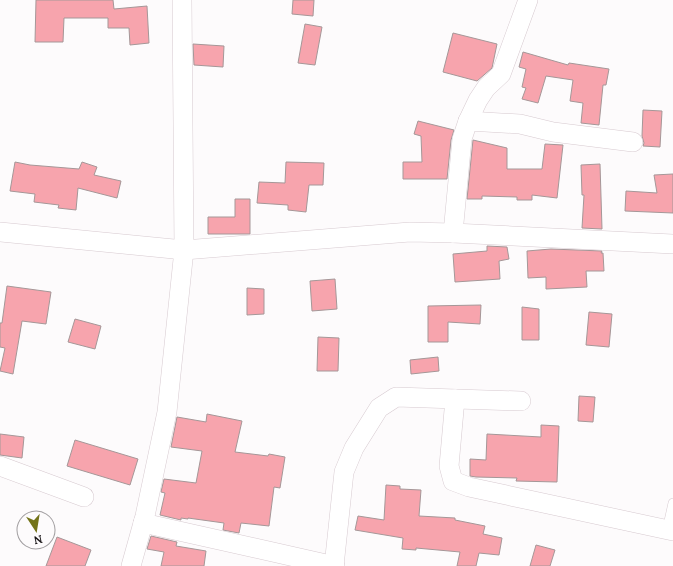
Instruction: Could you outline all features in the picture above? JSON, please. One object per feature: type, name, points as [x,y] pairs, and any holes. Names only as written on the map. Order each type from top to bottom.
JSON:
[{"type":"street","points":[[131,566],[143,524],[167,412],[184,250],[182,0]]},
{"type":"street","points":[[453,232],[462,139],[468,121],[478,100],[486,88],[501,74],[528,0]]},
{"type":"street","points":[[468,121],[531,125],[553,132],[633,142]]},
{"type":"street","points":[[0,232],[184,250],[410,232],[453,232],[673,244]]},
{"type":"street","points":[[143,524],[334,566],[344,472],[354,448],[380,408],[396,397],[521,402]]},
{"type":"street","points":[[455,399],[449,466],[453,481],[468,486],[670,530]]},
{"type":"street","points":[[0,466],[84,497]]},
{"type":"lane","points":[[670,530],[673,503]]},
{"type":"building","points":[[36,0],[113,0],[114,9],[147,6],[149,43],[130,45],[129,28],[108,28],[108,18],[64,18],[63,42],[35,42]]},
{"type":"building","points":[[293,0],[314,0],[313,16],[292,14]]},
{"type":"building","points":[[305,24],[322,27],[315,65],[298,63]]},
{"type":"building","points":[[453,33],[497,44],[492,68],[477,81],[443,72]]},
{"type":"building","points":[[193,44],[224,46],[223,67],[194,65]]},
{"type":"building","points":[[523,52],[568,65],[569,63],[609,69],[606,85],[603,85],[599,125],[581,123],[583,103],[570,101],[573,80],[546,76],[538,103],[522,99],[526,88],[522,87],[526,69],[519,67]]},
{"type":"building","points":[[643,110],[662,111],[660,147],[643,146]]},
{"type":"building","points":[[418,121],[454,130],[451,140],[447,179],[403,179],[403,162],[422,162],[421,136],[414,134]]},
{"type":"building","points":[[473,140],[507,148],[507,169],[542,169],[545,144],[563,145],[557,198],[532,195],[532,200],[517,200],[517,197],[482,196],[482,199],[467,199]]},
{"type":"building","points":[[15,162],[30,165],[79,169],[82,162],[97,167],[94,175],[121,181],[117,198],[78,188],[76,210],[58,208],[59,205],[34,202],[35,194],[10,191]]},
{"type":"building","points":[[286,162],[324,163],[323,185],[309,185],[306,212],[288,210],[288,205],[257,203],[259,182],[285,183]]},
{"type":"building","points":[[600,164],[602,229],[582,228],[584,195],[582,195],[581,165]]},
{"type":"building","points":[[673,174],[673,213],[625,211],[626,191],[657,193],[654,175]]},
{"type":"building","points":[[235,199],[250,199],[250,234],[208,234],[208,217],[235,217]]},
{"type":"building","points":[[487,246],[507,247],[509,259],[499,261],[500,279],[455,282],[453,254],[487,251]]},
{"type":"building","points":[[551,249],[602,251],[604,271],[586,271],[587,287],[546,289],[546,277],[528,278],[527,251]]},
{"type":"building","points":[[335,279],[337,309],[312,311],[310,281]]},
{"type":"building","points":[[7,286],[51,292],[46,324],[22,321],[13,374],[0,371],[5,348],[0,347],[0,323],[2,323]]},
{"type":"building","points":[[247,288],[264,289],[264,314],[247,315]]},
{"type":"building","points":[[481,305],[480,324],[448,322],[448,342],[428,342],[428,306]]},
{"type":"building","points":[[522,307],[539,309],[539,340],[522,340]]},
{"type":"building","points":[[589,312],[612,314],[609,347],[586,345]]},
{"type":"building","points":[[75,319],[101,326],[95,349],[68,342]]},
{"type":"building","points":[[318,337],[339,338],[338,371],[317,371]]},
{"type":"building","points":[[438,357],[439,371],[411,374],[410,360]]},
{"type":"building","points":[[579,396],[595,397],[593,422],[578,421]]},
{"type":"building","points":[[207,414],[242,421],[235,452],[268,456],[269,454],[285,457],[280,488],[274,487],[269,526],[241,523],[239,533],[223,530],[224,523],[188,518],[181,518],[181,520],[160,515],[165,493],[161,492],[164,479],[196,483],[202,451],[171,447],[177,417],[206,422]]},
{"type":"building","points":[[541,425],[559,426],[557,482],[516,481],[517,478],[470,476],[470,459],[486,460],[487,434],[541,437]]},
{"type":"building","points":[[0,434],[24,437],[22,458],[0,455]]},
{"type":"building","points":[[75,440],[138,459],[130,485],[67,466]]},
{"type":"building","points":[[386,485],[400,486],[400,489],[421,490],[419,516],[455,518],[455,520],[485,526],[483,534],[502,538],[499,555],[479,553],[476,566],[457,566],[460,552],[416,548],[416,550],[402,549],[403,538],[355,530],[358,516],[384,520]]},
{"type":"building","points":[[151,536],[177,542],[176,546],[206,551],[204,566],[161,566],[164,552],[147,549]]},
{"type":"building","points":[[57,537],[91,550],[85,566],[46,566],[52,550],[56,550]]},
{"type":"building","points":[[536,545],[555,550],[550,566],[530,566]]}]
